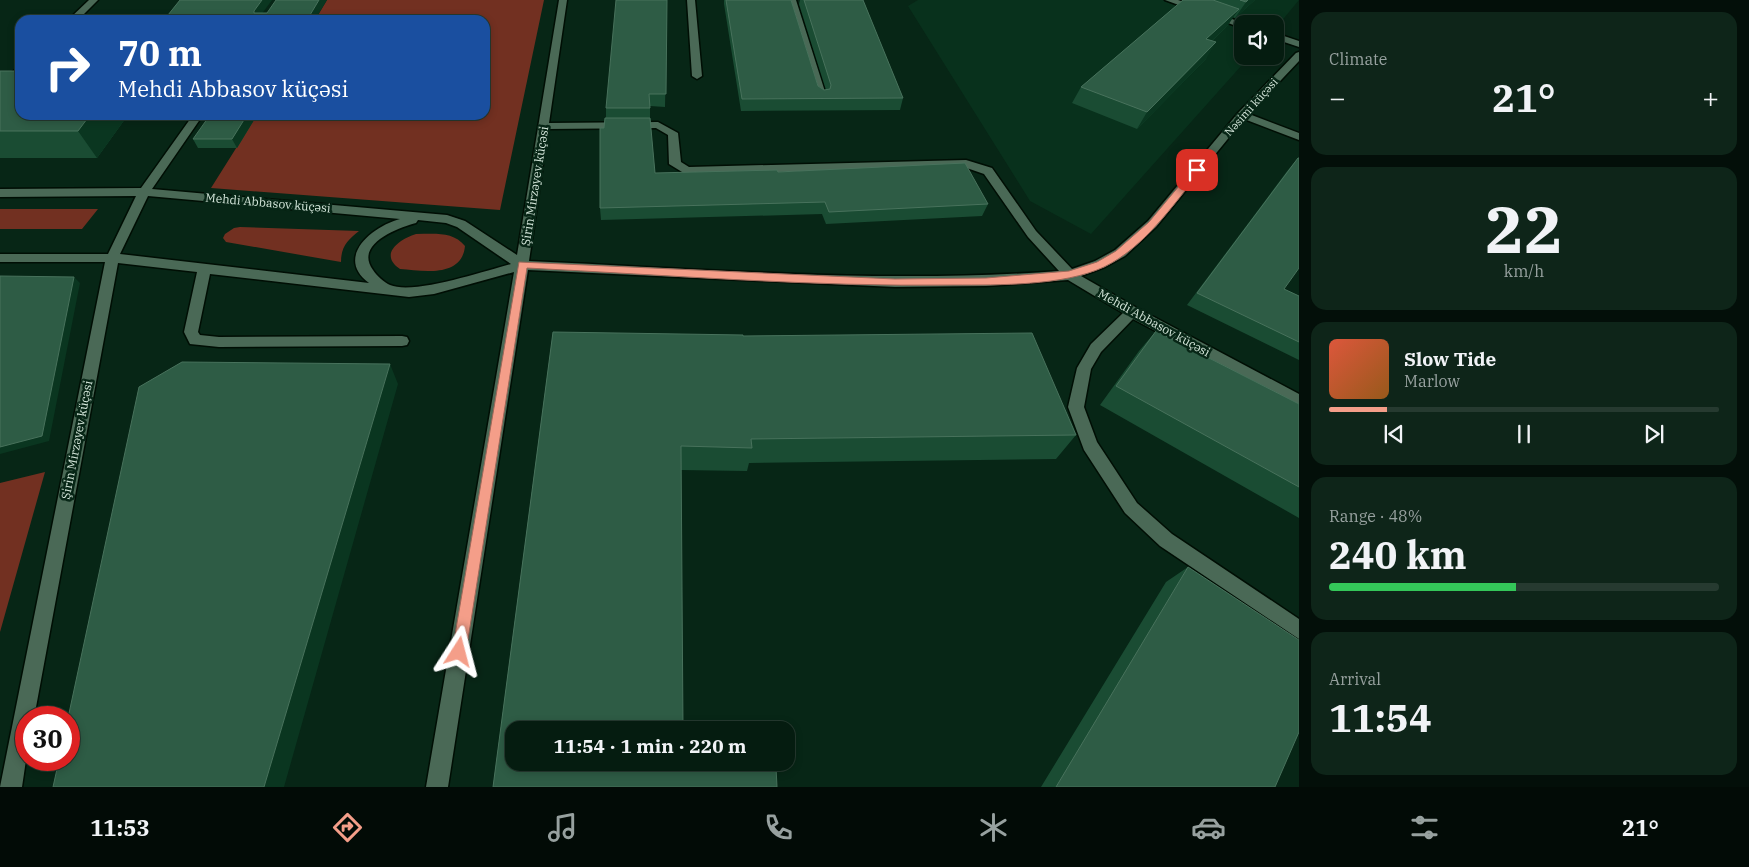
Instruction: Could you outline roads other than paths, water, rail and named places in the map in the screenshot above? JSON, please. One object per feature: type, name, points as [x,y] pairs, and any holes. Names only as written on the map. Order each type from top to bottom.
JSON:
[{"type":"street","points":[[78,15],[94,0]]},
{"type":"street","name":"Şirin Mirzəyev küçəsi","points":[[437,787],[563,0]]},
{"type":"street","points":[[691,0],[697,76]]},
{"type":"street","points":[[792,0],[822,98]]},
{"type":"street","points":[[1169,0],[1234,22]]},
{"type":"street","points":[[1284,39],[1299,44]]},
{"type":"street","name":"Nəsimi küçəsi","points":[[1070,275],[1100,264],[1120,253],[1152,224],[1242,116],[1299,55]]},
{"type":"street","points":[[0,88],[5,78]]},
{"type":"street","points":[[1242,116],[1299,137]]},
{"type":"street","name":"Şirin Mirzəyev küçəsi","points":[[11,787],[112,258],[144,192],[194,120]]},
{"type":"street","name":"Mehdi Abbasov küçəsi","points":[[544,126],[658,125],[673,133],[675,164],[686,171],[962,162],[988,171],[1032,234],[1070,275],[1132,312],[1299,401]]},
{"type":"street","name":"Mehdi Abbasov küçəsi","points":[[0,193],[144,192],[446,219],[461,224],[522,265]]},
{"type":"street","points":[[389,290],[372,280],[364,271],[360,260],[364,249],[374,237],[392,225],[428,217]]},
{"type":"street","points":[[0,258],[112,258],[409,292],[434,289],[522,265],[895,282],[986,281],[1070,275]]},
{"type":"street","points":[[204,269],[191,332],[195,340],[218,342],[402,342]]},
{"type":"street","points":[[1132,312],[1096,348],[1084,368],[1076,407],[1090,445],[1131,508],[1166,540],[1299,630]]}]
